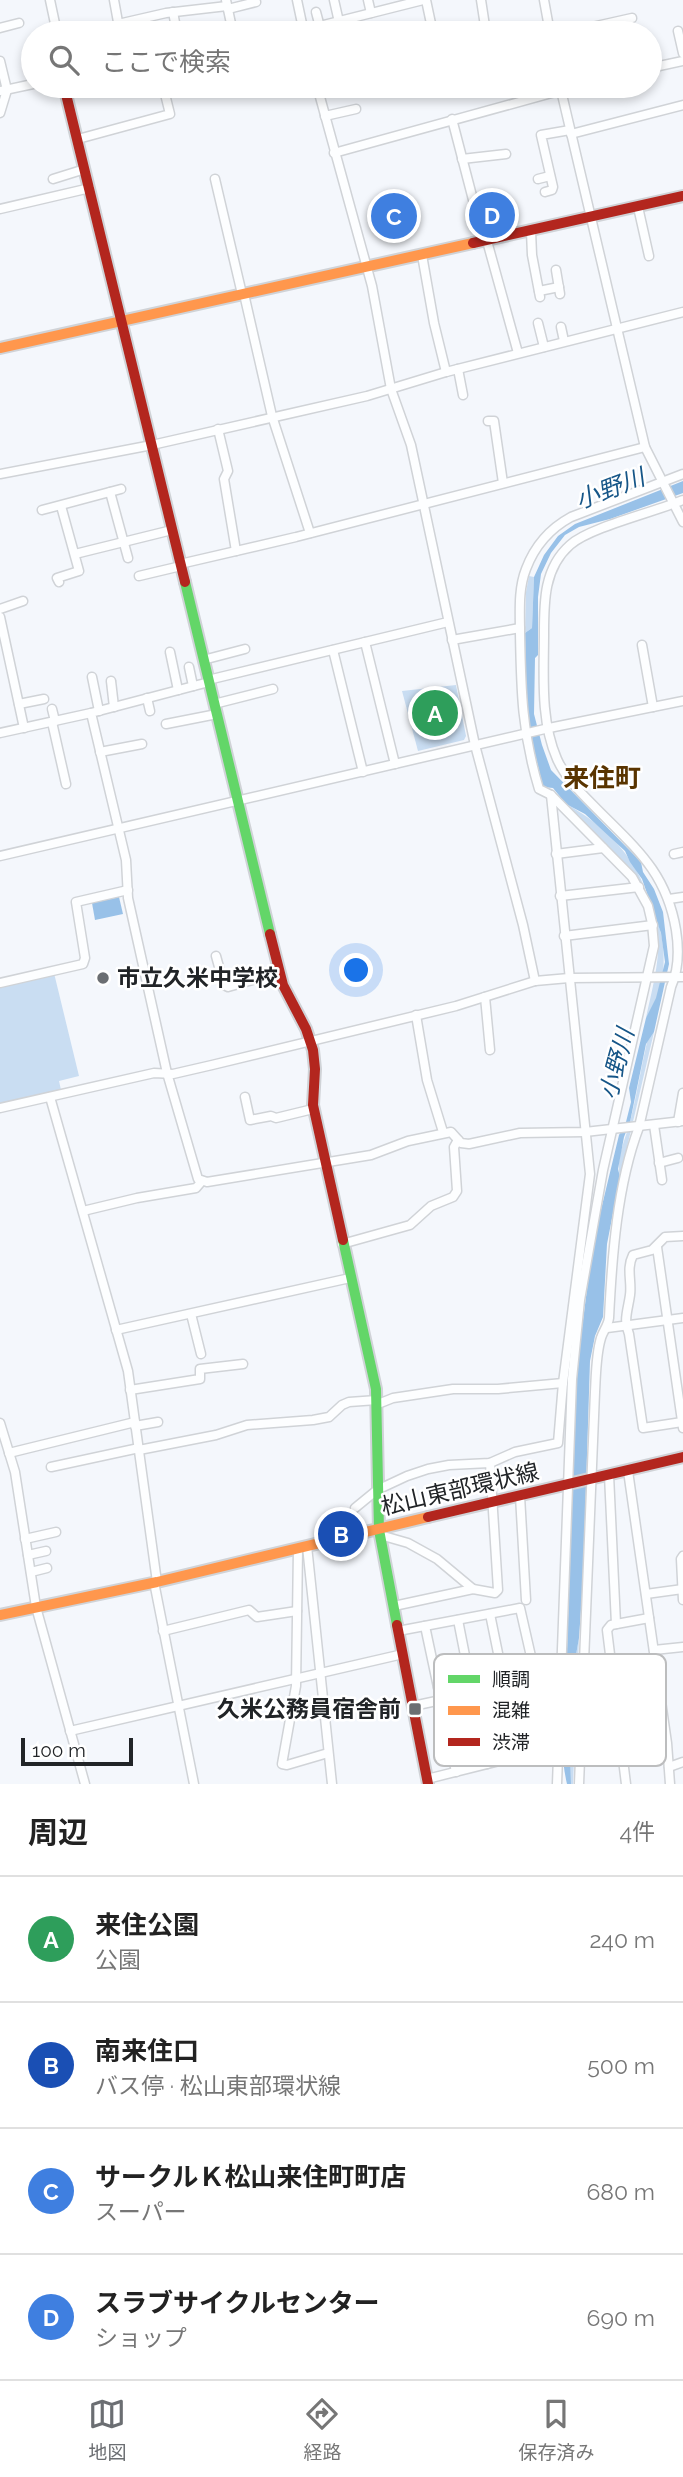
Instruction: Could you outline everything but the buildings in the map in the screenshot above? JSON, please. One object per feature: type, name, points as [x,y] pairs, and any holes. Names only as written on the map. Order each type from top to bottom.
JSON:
[{"type":"street","points":[[50,0],[54,21]]},
{"type":"street","points":[[114,0],[118,21]]},
{"type":"street","points":[[191,0],[193,10]]},
{"type":"street","points":[[297,0],[302,21]]},
{"type":"street","points":[[334,0],[339,21]]},
{"type":"street","points":[[368,0],[371,13]]},
{"type":"street","points":[[343,21],[407,2],[424,0],[430,21]]},
{"type":"street","points":[[481,0],[484,21]]},
{"type":"street","points":[[544,0],[548,21]]},
{"type":"street","points":[[144,21],[173,12],[256,2]]},
{"type":"street","points":[[173,12],[175,21]]},
{"type":"street","points":[[316,12],[318,21]]},
{"type":"street","points":[[624,21],[632,18]]},
{"type":"street","points":[[0,28],[19,23]]},
{"type":"street","points":[[678,31],[683,53]]},
{"type":"street","points":[[0,61],[3,91],[0,114]]},
{"type":"street","points":[[662,65],[683,61]]},
{"type":"street","points":[[3,91],[21,87]]},
{"type":"street","points":[[67,98],[280,972],[310,1041],[315,1060],[313,1109],[377,1402],[379,1532],[427,1782],[479,1766]]},
{"type":"street","points":[[78,139],[170,114],[166,98]]},
{"type":"street","points":[[320,98],[367,267],[391,389],[411,444],[475,745],[509,868],[535,981]]},
{"type":"street","points":[[334,153],[525,98]]},
{"type":"street","points":[[562,98],[645,447],[683,522]]},
{"type":"street","points":[[545,192],[552,190],[541,135],[571,132],[683,106]]},
{"type":"street","points":[[325,116],[356,109]]},
{"type":"street","points":[[452,119],[518,353]]},
{"type":"street","points":[[462,159],[506,153]]},
{"type":"street","points":[[53,178],[85,169]]},
{"type":"street","points":[[538,179],[550,176]]},
{"type":"street","points":[[215,179],[272,416],[310,533]]},
{"type":"street","points":[[0,208],[90,188]]},
{"type":"street","points":[[1,345],[531,232],[683,196]]},
{"type":"street","points":[[638,207],[649,256]]},
{"type":"street","points":[[531,232],[532,255],[540,294],[560,290],[556,270]]},
{"type":"street","points":[[422,255],[446,372]]},
{"type":"street","points":[[0,474],[152,445],[391,389],[518,353],[683,312]]},
{"type":"street","points":[[538,323],[544,347]]},
{"type":"street","points":[[561,327],[564,341]]},
{"type":"street","points":[[458,369],[463,395]]},
{"type":"street","points":[[488,421],[494,421],[503,483]]},
{"type":"street","points":[[218,429],[228,471],[224,479],[236,551]]},
{"type":"street","points":[[139,576],[645,447]]},
{"type":"street","points":[[562,1654],[572,1379],[580,1300],[590,1234],[650,977],[654,946],[653,925],[648,906],[632,877],[551,795],[539,789],[526,734],[521,693],[520,596],[525,572],[541,540],[554,526],[588,510],[664,484],[683,474]]},
{"type":"street","points":[[42,510],[121,489]]},
{"type":"street","points":[[110,492],[128,558]]},
{"type":"street","points":[[584,1654],[590,1480],[599,1348],[601,1335],[607,1328],[612,1247],[671,987],[677,977],[677,939],[669,899],[663,884],[646,859],[575,787],[558,761],[547,729],[544,701],[544,593],[554,565],[570,545],[580,538],[683,500]]},
{"type":"street","points":[[58,582],[57,578],[79,571],[61,506]]},
{"type":"street","points":[[75,554],[172,530]]},
{"type":"street","points":[[0,609],[23,601]]},
{"type":"street","points":[[0,617],[23,728]]},
{"type":"street","points":[[0,733],[95,712],[208,681],[448,622]]},
{"type":"street","points":[[452,640],[520,628]]},
{"type":"street","points":[[365,642],[395,764]]},
{"type":"street","points":[[642,645],[653,707]]},
{"type":"street","points":[[203,660],[245,649]]},
{"type":"street","points":[[333,650],[363,772]]},
{"type":"street","points":[[170,652],[178,690]]},
{"type":"street","points":[[189,667],[193,686]]},
{"type":"street","points":[[92,677],[100,752],[126,860],[128,890],[167,1073],[198,1179],[202,1181]]},
{"type":"street","points":[[111,681],[114,707]]},
{"type":"street","points":[[166,724],[273,689]]},
{"type":"street","points":[[147,698],[150,711]]},
{"type":"street","points":[[19,704],[44,699]]},
{"type":"street","points":[[0,856],[475,745],[683,701]]},
{"type":"street","points":[[52,709],[66,784]]},
{"type":"street","points":[[100,752],[142,744]]},
{"type":"street","points":[[355,1508],[377,1490],[437,1466],[490,1463],[515,1452],[558,1443],[563,1383],[590,1181],[551,795]]},
{"type":"street","points":[[556,854],[603,848]]},
{"type":"street","points":[[560,896],[639,887]]},
{"type":"street","points":[[0,983],[83,964],[85,958],[76,902],[128,890]]},
{"type":"street","points":[[669,899],[683,897]]},
{"type":"street","points":[[564,936],[653,925]]},
{"type":"street","points":[[216,956],[228,987],[280,972]]},
{"type":"street","points":[[0,1108],[154,1073],[212,1065],[416,1015],[535,981],[677,977]]},
{"type":"street","points":[[485,997],[491,1050]]},
{"type":"street","points":[[416,1015],[427,1080],[443,1132]]},
{"type":"street","points":[[83,1211],[136,1198],[196,1188],[202,1181],[372,1154],[443,1132],[452,1132],[461,1143],[469,1144],[530,1132],[585,1132],[681,1121],[683,1093]]},
{"type":"street","points":[[50,1097],[128,1371],[155,1582],[194,1784]]},
{"type":"street","points":[[245,1097],[250,1120],[271,1116],[276,1118],[313,1109]]},
{"type":"street","points":[[653,1125],[662,1180]]},
{"type":"street","points":[[342,1244],[410,1225],[431,1206],[453,1197],[457,1191],[454,1147],[458,1140]]},
{"type":"street","points":[[659,1163],[678,1158]]},
{"type":"street","points":[[682,1417],[643,1427],[626,1326],[631,1291],[628,1279],[631,1259],[637,1253],[657,1247],[665,1237],[683,1236]]},
{"type":"street","points":[[657,1247],[683,1428]]},
{"type":"street","points":[[116,1330],[350,1278]]},
{"type":"street","points":[[191,1314],[201,1354]]},
{"type":"street","points":[[607,1328],[683,1318]]},
{"type":"street","points":[[130,1390],[200,1379],[200,1370],[243,1364]]},
{"type":"street","points":[[51,1468],[216,1435],[247,1424],[329,1417],[349,1402],[377,1402],[453,1389],[498,1389],[563,1383]]},
{"type":"street","points":[[0,1457],[135,1424],[158,1422]]},
{"type":"street","points":[[0,1423],[15,1472],[36,1607],[85,1784]]},
{"type":"street","name":"松山東部環状線","points":[[0,1615],[379,1532],[683,1457]]},
{"type":"street","points":[[394,1606],[473,1590],[495,1593],[498,1590],[490,1463]]},
{"type":"street","points":[[628,1471],[655,1654]]},
{"type":"street","points":[[609,1475],[616,1624]]},
{"type":"street","points":[[520,1496],[526,1600]]},
{"type":"street","points":[[25,1539],[56,1532]]},
{"type":"street","points":[[379,1532],[408,1543],[437,1559],[473,1590]]},
{"type":"street","points":[[303,1547],[297,1611],[296,1679],[282,1764],[287,1765],[328,1753]]},
{"type":"street","points":[[303,1547],[332,1784]]},
{"type":"street","points":[[28,1555],[46,1550]]},
{"type":"street","points":[[683,1556],[683,1600]]},
{"type":"street","points":[[31,1573],[47,1568]]},
{"type":"street","points":[[646,1594],[683,1589]]},
{"type":"street","points":[[398,1631],[520,1608],[531,1654]]},
{"type":"street","points":[[163,1631],[249,1610],[257,1616],[297,1611]]},
{"type":"street","points":[[490,1614],[498,1654]]},
{"type":"street","points":[[610,1654],[608,1627],[649,1618]]},
{"type":"street","points":[[458,1620],[465,1654]]},
{"type":"street","points":[[425,1626],[434,1668]]},
{"type":"street","points":[[654,1650],[683,1647]]},
{"type":"street","points":[[70,1731],[403,1654]]},
{"type":"street","points":[[413,1706],[434,1702]]},
{"type":"street","points":[[666,1744],[670,1784]]},
{"type":"street","points":[[669,1767],[683,1762]]},
{"type":"street","points":[[455,1766],[456,1772]]},
{"type":"street","points":[[557,1784],[558,1766]]},
{"type":"street","points":[[579,1784],[580,1766]]},
{"type":"street","points":[[624,1766],[626,1784]]},
{"type":"shaded area","points":[[529,576],[534,577],[532,628],[525,633],[526,592]]},
{"type":"shaded area","points":[[456,685],[466,736],[464,740],[418,751],[402,691]]},
{"type":"shaded area","points":[[566,804],[591,820],[614,840],[641,878],[646,892],[630,868]]},
{"type":"shaded area","points":[[656,918],[664,956],[662,984],[653,1009],[646,1018],[658,956]]},
{"type":"shaded area","points":[[54,973],[79,1076],[59,1081],[61,1090],[0,1104],[0,986]]},
{"type":"shaded area","points":[[654,1032],[620,1177],[620,1155],[631,1118],[647,1042]]},
{"type":"shaded area","points":[[570,1766],[574,1766],[573,1784]]},
{"type":"water","points":[[683,481],[683,493],[579,527],[565,535],[551,553],[541,574],[538,597],[534,714],[542,745],[551,770],[641,862],[643,872],[654,889],[663,912],[669,964],[654,1032],[646,1044],[618,1169],[620,1177],[607,1244],[603,1317],[595,1336],[590,1361],[579,1638],[576,1654],[567,1654],[576,1374],[593,1243],[619,1135],[626,1122],[631,1102],[629,1088],[646,1018],[656,998],[665,962],[661,933],[642,879],[625,851],[585,814],[566,804],[553,788],[543,787],[527,721],[525,633],[532,628],[534,577],[544,555],[558,536],[575,524]]},
{"type":"water","points":[[119,897],[123,914],[95,920],[92,903]]},
{"type":"water","points":[[564,1766],[570,1766],[571,1784],[567,1784]]},
{"type":"traffic: fast","points":[[185,582],[270,934]]},
{"type":"traffic: fast","points":[[343,1240],[376,1389],[379,1530],[397,1625]]},
{"type":"traffic: slow","points":[[0,348],[473,243]]},
{"type":"traffic: slow","points":[[0,1615],[157,1582],[428,1517]]},
{"type":"traffic: jam","points":[[67,98],[185,582]]},
{"type":"traffic: jam","points":[[473,243],[683,196]]},
{"type":"traffic: jam","points":[[270,934],[283,985],[306,1029],[313,1050],[313,1105],[343,1240]]},
{"type":"traffic: jam","points":[[428,1517],[683,1457]]},
{"type":"traffic: jam","points":[[397,1625],[428,1784]]},
{"type":"place","name":"スラブサイクルセンター","points":[[492,215]]},
{"type":"place","name":"サークルＫ松山来住町町店","points":[[394,216]]},
{"type":"place","name":"来住公園","points":[[435,713]]},
{"type":"place","name":"市立久米中学校","points":[[103,978]]},
{"type":"place","name":"南来住口","points":[[341,1534]]},
{"type":"place","name":"久米公務員宿舎前","points":[[415,1709]]},
{"type":"district","name":"来住町","points":[[602,778]]},
{"type":"water label","name":"小野川","points":[[610,489]]},
{"type":"water label","name":"小野川","points":[[617,1064]]}]
